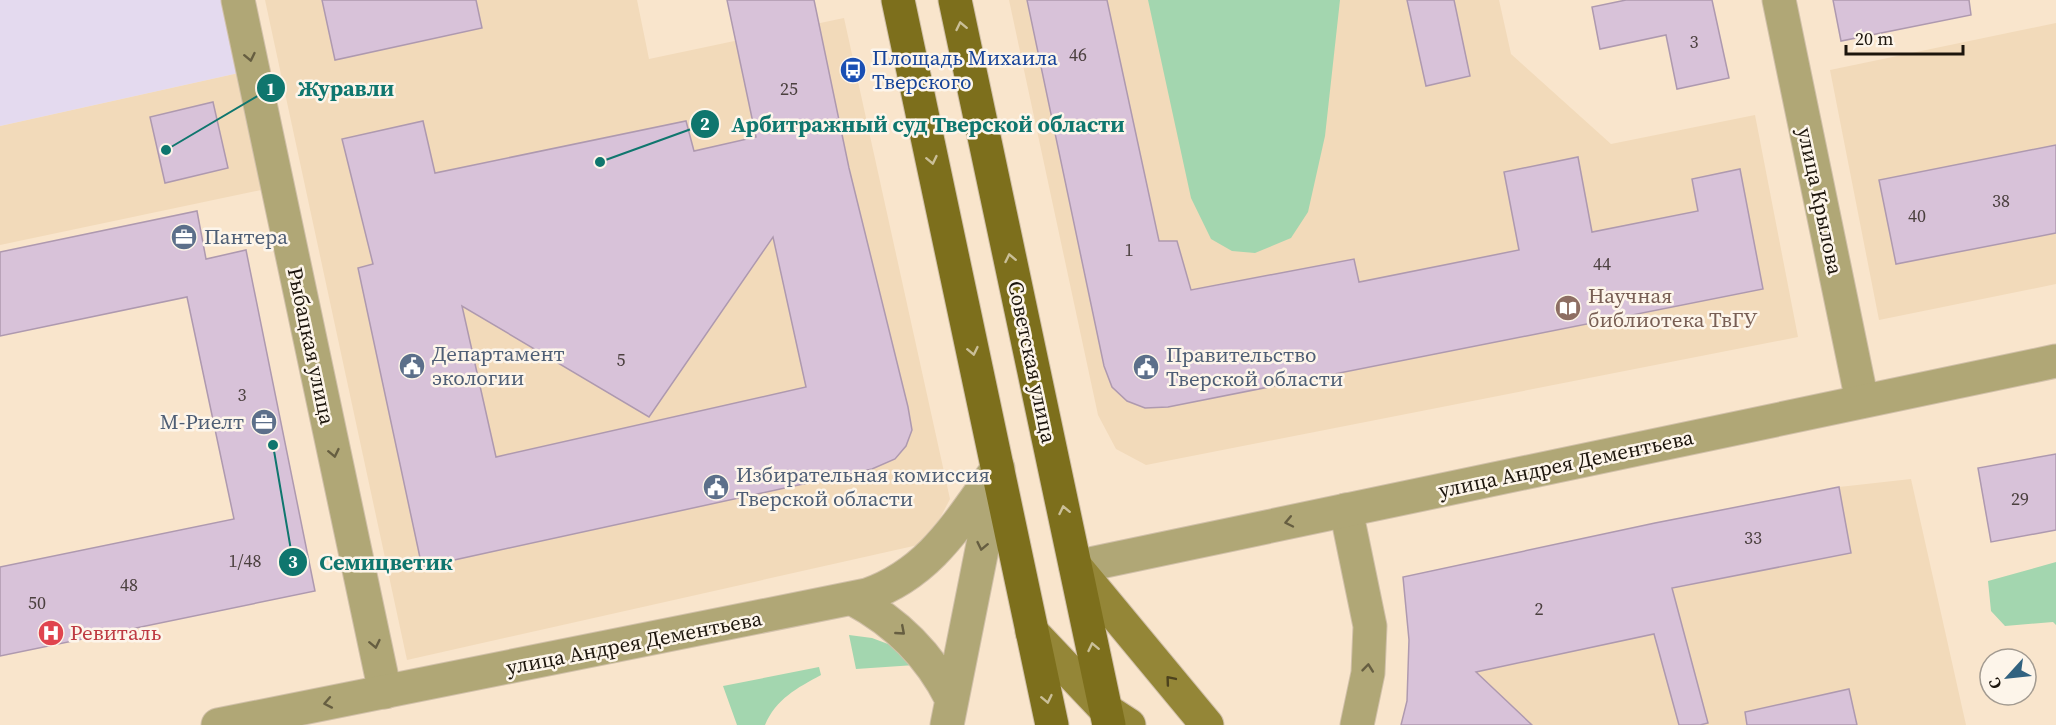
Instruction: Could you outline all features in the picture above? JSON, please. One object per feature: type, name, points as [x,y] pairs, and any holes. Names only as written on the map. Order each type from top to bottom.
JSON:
[{"type":"main road","points":[[898,0],[1052,725]]},
{"type":"main road","name":"Советская улица","points":[[956,0],[1076,567],[1115,720]]},
{"type":"main road","points":[[1076,567],[1207,725]]},
{"type":"main road","points":[[1032,632],[1115,720]]},
{"type":"street","name":"Рыбацкая улица","points":[[238,0],[385,692]]},
{"type":"street","name":"улица Крылова","points":[[1779,0],[1863,401]]},
{"type":"street","name":"улица Андрея Дементьева","points":[[1076,567],[2056,361]]},
{"type":"street","name":"улица Андрея Дементьева","points":[[218,725],[853,599],[894,584],[924,563],[940,546],[998,468]]},
{"type":"street","points":[[949,711],[998,468]]},
{"type":"street","points":[[1346,510],[1370,626],[1368,673],[1357,725]]},
{"type":"street","points":[[853,599],[884,617],[911,640],[933,667],[949,711]]},
{"type":"shaded area","points":[[0,0],[227,0],[243,72],[0,126]]},
{"type":"shaded area","points":[[265,0],[637,0],[649,59],[844,18],[950,499],[936,526],[918,545],[407,660]]},
{"type":"shaded area","points":[[1009,0],[1499,0],[1511,54],[1611,144],[1755,115],[1798,337],[1146,465],[1116,449],[1098,415]]},
{"type":"shaded area","points":[[2056,23],[2056,284],[1879,320],[1830,70]]},
{"type":"shaded area","points":[[243,72],[266,189],[0,245],[0,126]]},
{"type":"shaded area","points":[[1911,479],[1966,725],[1401,725],[1407,701],[1409,640],[1403,577],[1655,523],[1839,487]]},
{"type":"green space","points":[[1148,0],[1340,0],[1325,136],[1308,212],[1291,238],[1255,253],[1232,251],[1211,239],[1191,198]]},
{"type":"green space","points":[[2056,562],[2056,625],[2053,622],[2005,626],[1991,611],[1988,581]]},
{"type":"green space","points":[[849,635],[872,638],[896,647],[915,665],[856,669]]},
{"type":"green space","points":[[819,667],[821,675],[781,701],[765,725],[737,725],[723,686]]},
{"type":"building","points":[[322,0],[476,0],[482,28],[335,60]]},
{"type":"building","points":[[727,0],[814,0],[849,168],[908,407],[912,430],[906,446],[895,459],[872,469],[422,567],[358,268],[373,264],[342,139],[423,121],[435,173],[686,121],[694,151],[756,137]],"holes":[[[773,237],[806,387],[496,457],[462,306],[649,417]]]},
{"type":"building","points":[[1027,0],[1107,0],[1159,241],[1177,241],[1191,290],[1354,259],[1359,282],[1519,250],[1504,172],[1578,157],[1592,232],[1698,211],[1692,179],[1740,169],[1763,289],[1168,407],[1145,408],[1127,401],[1112,387],[1104,366]]},
{"type":"building","points":[[1407,0],[1454,0],[1470,76],[1426,86]]},
{"type":"building","points":[[1626,0],[1712,0],[1729,78],[1677,89],[1666,35],[1600,49],[1592,7]]},
{"type":"building","points":[[1833,0],[1969,0],[1971,15],[1841,41]]},
{"type":"building","points":[[213,102],[228,168],[165,183],[150,117]]},
{"type":"building","points":[[2056,145],[2056,233],[1896,264],[1879,180]]},
{"type":"building","points":[[197,211],[206,259],[246,250],[315,591],[0,656],[0,567],[234,519],[187,297],[0,336],[0,252]]},
{"type":"building","points":[[2056,454],[2056,530],[1991,542],[1978,468]]},
{"type":"building","points":[[1839,487],[1851,553],[1672,588],[1708,723],[1679,725],[1654,634],[1476,672],[1532,725],[1401,725],[1407,701],[1409,640],[1403,577],[1655,523]]},
{"type":"building","points":[[1849,689],[1857,725],[1747,725],[1745,712]]},
{"type":"place","name":"Площадь Михаила Тверского","points":[[853,70]]},
{"type":"place","name":"Журавли","points":[[166,150]]},
{"type":"place","name":"Арбитражный суд Тверской области","points":[[600,162]]},
{"type":"place","name":"Пантера","points":[[184,237]]},
{"type":"place","name":"Научная библиотека ТвГУ","points":[[1568,308]]},
{"type":"place","name":"Департамент экологии","points":[[412,366]]},
{"type":"place","name":"Правительство Тверской области","points":[[1146,367]]},
{"type":"place","name":"М-Риелт","points":[[264,422]]},
{"type":"place","name":"Семицветик","points":[[273,445]]},
{"type":"place","name":"Избирательная комиcсия Тверской области","points":[[716,487]]},
{"type":"place","name":"Ревиталь","points":[[51,633]]}]
